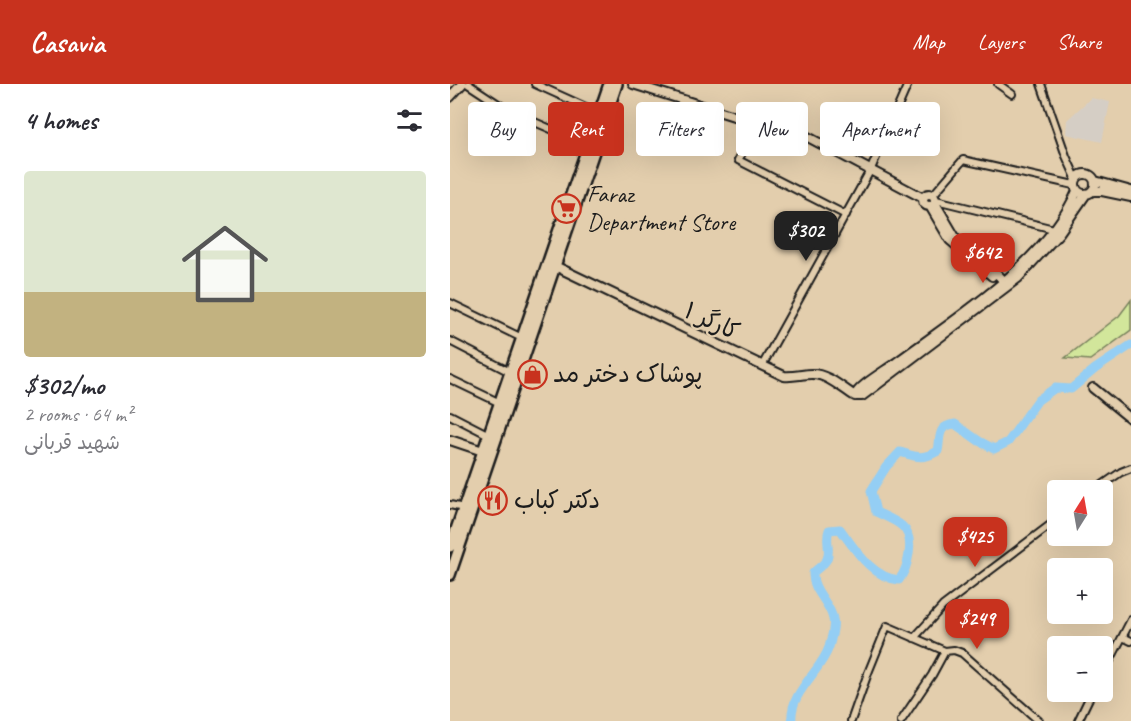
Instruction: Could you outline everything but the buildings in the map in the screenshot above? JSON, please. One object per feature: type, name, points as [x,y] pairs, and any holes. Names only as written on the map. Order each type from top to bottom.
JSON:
[{"type":"main road","points":[[603,102],[609,84]]},
{"type":"main road","points":[[450,575],[617,84]]},
{"type":"main road","points":[[450,547],[584,156]]},
{"type":"street","points":[[451,94],[462,84]]},
{"type":"street","points":[[468,84],[509,111],[548,128]]},
{"type":"street","points":[[535,84],[576,102]]},
{"type":"street","points":[[633,84],[736,117]]},
{"type":"street","points":[[762,366],[871,169],[908,84]]},
{"type":"street","points":[[998,84],[1012,94]]},
{"type":"street","points":[[1041,84],[1076,185]]},
{"type":"street","points":[[808,137],[923,198],[924,203],[933,201],[1054,229]]},
{"type":"street","points":[[740,156],[738,159],[846,215]]},
{"type":"street","points":[[933,201],[963,160],[1076,185],[1089,193],[1102,191],[1131,197]]},
{"type":"street","points":[[1043,247],[1071,205],[1076,185],[1084,174],[1091,176],[1095,181],[1131,191]]},
{"type":"street","points":[[933,201],[950,240],[981,261],[1001,278],[1004,285],[1043,247],[1089,193],[1095,181]]},
{"type":"street","name":"کارگر ۱","points":[[555,266],[784,376],[812,374],[824,376],[855,396],[856,390],[924,346],[1004,285]]},
{"type":"street","points":[[450,303],[522,338]]},
{"type":"street","points":[[450,341],[510,372]]},
{"type":"street","points":[[450,379],[500,402]]},
{"type":"street","points":[[1093,388],[1131,420]]},
{"type":"street","points":[[450,415],[489,435]]},
{"type":"street","points":[[450,440],[483,451]]},
{"type":"street","points":[[1109,480],[1131,468]]},
{"type":"street","points":[[450,505],[464,508]]},
{"type":"street","points":[[914,638],[943,606],[1047,527]]},
{"type":"street","points":[[1113,656],[1131,620]]},
{"type":"street","points":[[851,721],[887,626],[945,651],[954,650],[962,653],[1039,721]]},
{"type":"street","points":[[1123,637],[1131,641]]},
{"type":"street","points":[[901,721],[945,651]]},
{"type":"street","points":[[1078,721],[1087,702]]},
{"type":"shaded area","points":[[1091,98],[1110,102],[1102,142],[1066,134],[1067,120]]},
{"type":"green space","points":[[1131,300],[1131,330],[1090,360],[1065,358],[1119,316]]},
{"type":"waterway","points":[[792,721],[795,701],[825,656],[832,633],[831,613],[813,579],[813,573],[827,559],[829,530],[840,529],[872,568],[880,574],[899,580],[908,561],[909,538],[902,526],[876,512],[871,491],[886,467],[900,452],[919,457],[938,451],[942,430],[955,424],[994,449],[1008,442],[1038,400],[1055,388],[1071,389],[1095,369],[1131,345]]},
{"type":"place","name":"Faraz Department Store","points":[[566,208]]},
{"type":"place","name":"پوشاک دختر مد","points":[[532,374]]},
{"type":"place","name":"دکتر کباب","points":[[493,500]]}]
